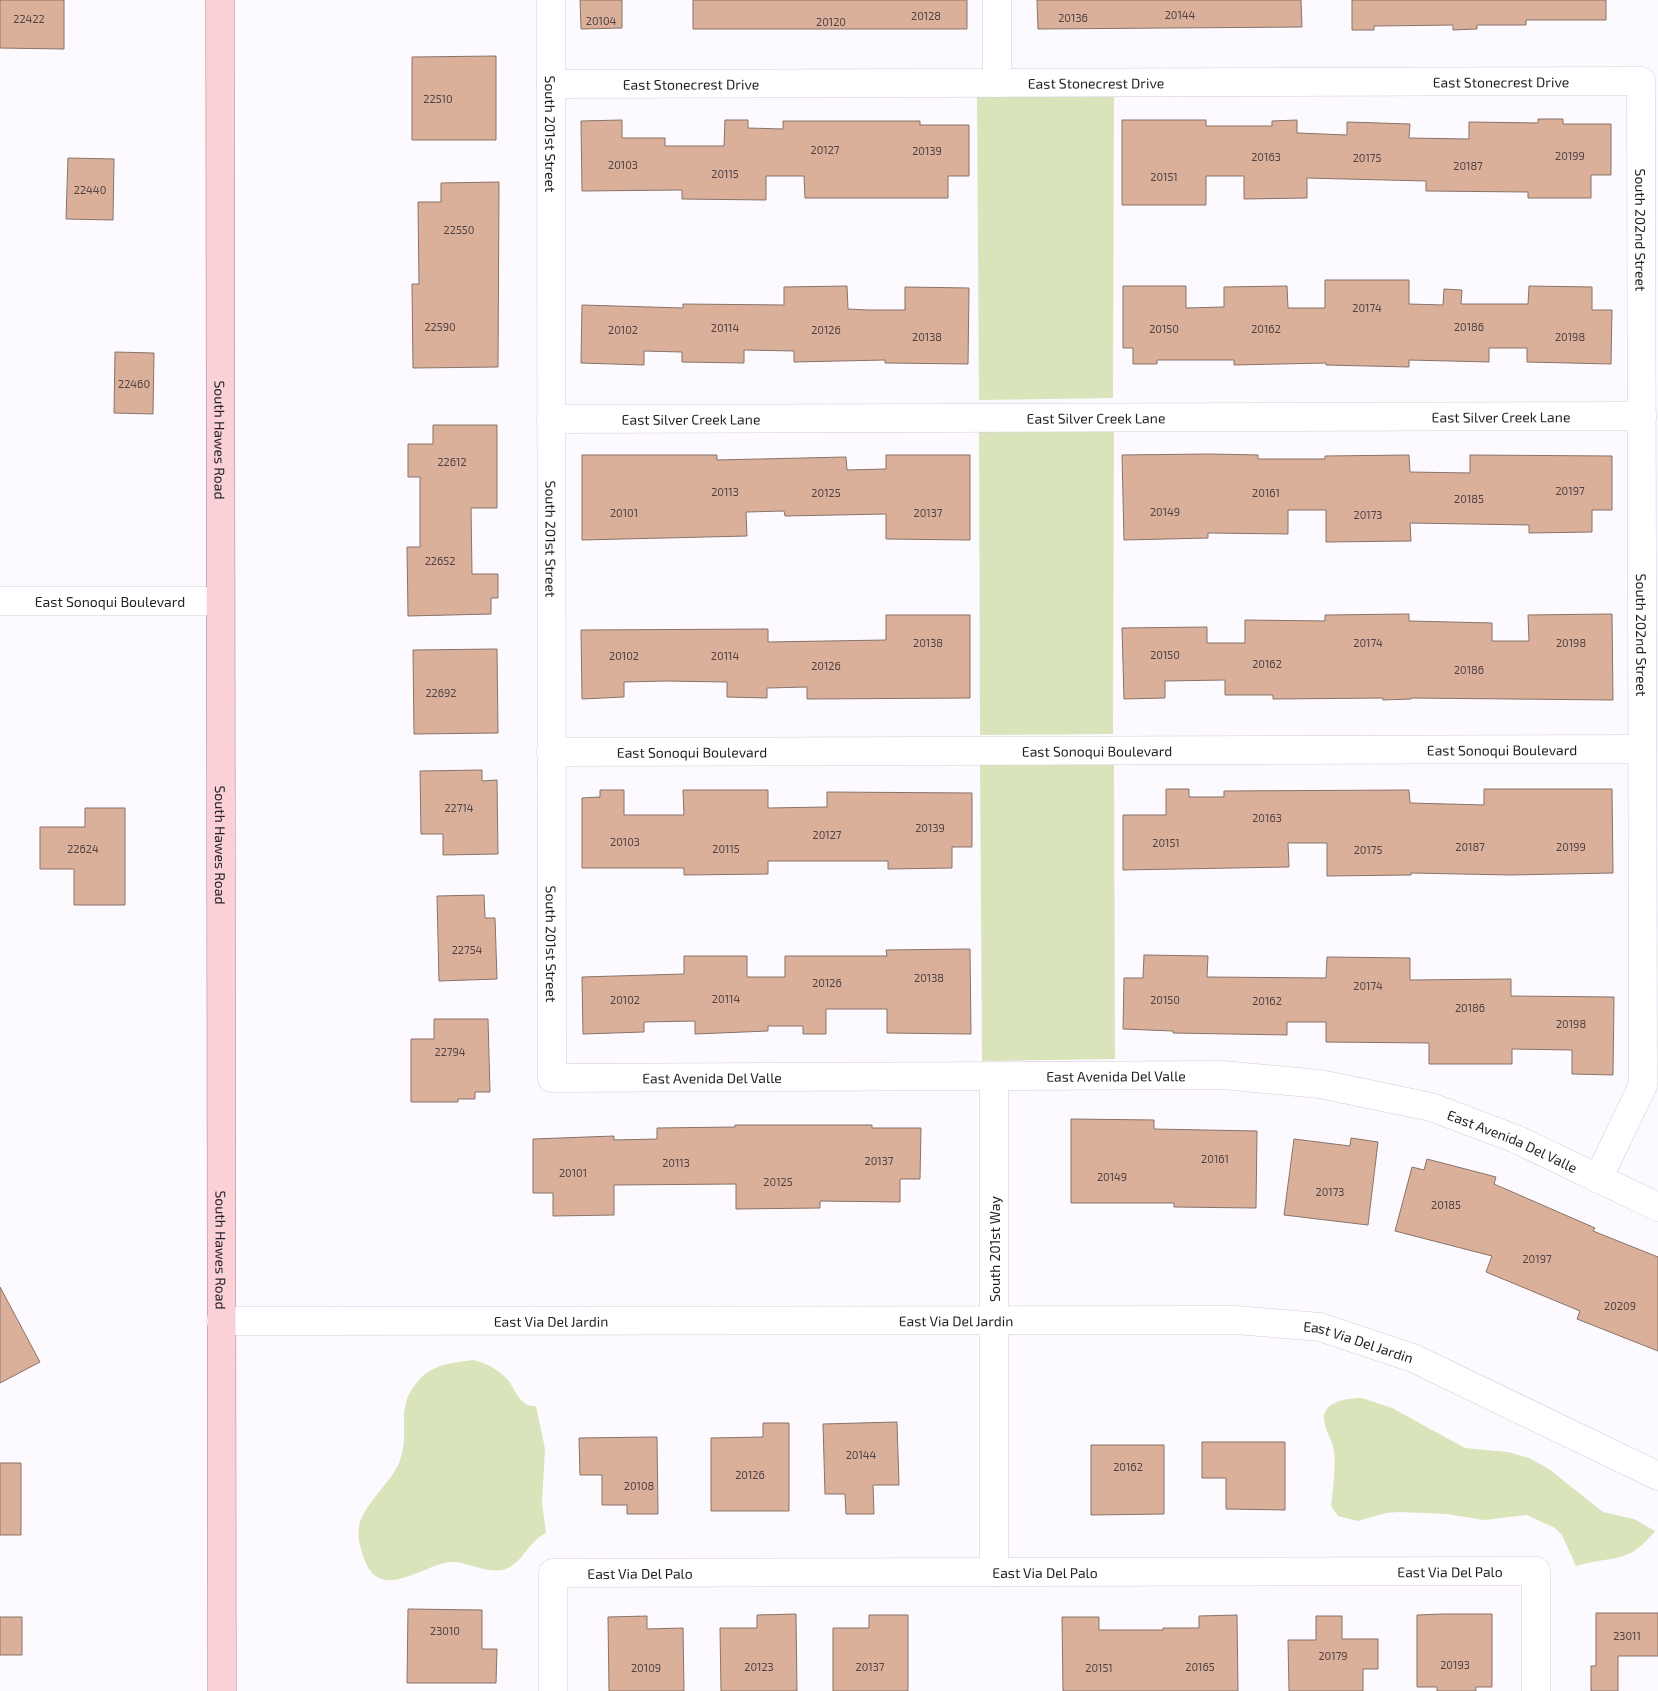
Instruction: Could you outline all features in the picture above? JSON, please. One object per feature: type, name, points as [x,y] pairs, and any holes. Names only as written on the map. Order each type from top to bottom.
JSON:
[{"type":"main road","name":"South Hawes Road","points":[[220,0],[222,1691]]},
{"type":"street","name":"South 201st Street","points":[[551,0],[552,1078]]},
{"type":"street","points":[[996,83],[997,0]]},
{"type":"street","name":"East Stonecrest Drive","points":[[551,84],[1641,81]]},
{"type":"street","name":"South 202nd Street","points":[[1598,1179],[1643,1085],[1641,81]]},
{"type":"street","name":"East Silver Creek Lane","points":[[551,419],[1642,416]]},
{"type":"street","name":"East Sonoqui Boulevard","points":[[0,601],[220,601]]},
{"type":"street","name":"East Sonoqui Boulevard","points":[[552,752],[1642,750]]},
{"type":"street","name":"East Avenida Del Valle","points":[[552,1078],[1222,1075],[1320,1084],[1431,1107],[1516,1139],[1658,1208]]},
{"type":"street","name":"South 201st Way","points":[[994,1076],[994,1572]]},
{"type":"street","name":"East Via Del Jardin","points":[[221,1321],[1235,1320],[1320,1327],[1413,1358],[1658,1476]]},
{"type":"street","name":"East Via Del Palo","points":[[553,1691],[553,1573],[1536,1571],[1536,1691]]},
{"type":"green space","points":[[1114,95],[1113,398],[979,400],[977,96]]},
{"type":"green space","points":[[979,430],[1114,430],[1113,734],[980,735]]},
{"type":"green space","points":[[980,763],[1114,765],[1115,1059],[982,1061]]},
{"type":"green space","points":[[473,1360],[496,1369],[507,1379],[522,1401],[530,1406],[536,1406],[545,1449],[542,1502],[546,1533],[535,1541],[513,1565],[501,1570],[487,1570],[452,1562],[441,1564],[404,1578],[382,1579],[372,1573],[365,1561],[359,1540],[359,1527],[365,1511],[399,1463],[403,1451],[406,1401],[418,1381],[430,1371],[443,1365]]},
{"type":"green space","points":[[1362,1398],[1392,1408],[1465,1448],[1508,1452],[1529,1458],[1549,1469],[1603,1512],[1634,1519],[1655,1531],[1636,1550],[1627,1555],[1576,1566],[1562,1535],[1555,1528],[1527,1515],[1484,1520],[1446,1514],[1399,1512],[1386,1513],[1358,1521],[1338,1516],[1331,1506],[1335,1458],[1324,1417],[1329,1406],[1341,1400]]},
{"type":"building","points":[[0,0],[64,0],[64,49],[0,48]]},
{"type":"building","points":[[580,0],[622,0],[622,28],[581,29]]},
{"type":"building","points":[[693,0],[967,0],[967,29],[693,29]]},
{"type":"building","points":[[1037,0],[1301,0],[1302,27],[1038,29]]},
{"type":"building","points":[[1352,0],[1606,0],[1606,20],[1526,20],[1526,25],[1477,25],[1477,29],[1453,30],[1453,25],[1374,26],[1374,30],[1352,30]]},
{"type":"building","points":[[496,56],[496,140],[412,140],[412,57]]},
{"type":"building","points":[[1538,119],[1563,119],[1563,124],[1611,124],[1611,175],[1591,175],[1591,198],[1528,198],[1528,192],[1426,191],[1426,181],[1307,178],[1307,198],[1244,199],[1244,176],[1206,176],[1206,205],[1122,205],[1122,120],[1206,120],[1206,126],[1272,126],[1272,121],[1297,120],[1297,133],[1347,135],[1347,122],[1410,124],[1409,138],[1469,139],[1469,122],[1538,123]]},
{"type":"building","points":[[622,120],[622,138],[665,138],[665,146],[724,146],[725,120],[748,120],[748,128],[783,129],[783,121],[920,121],[920,125],[969,125],[969,176],[948,176],[948,198],[805,198],[804,176],[766,176],[766,200],[682,199],[682,190],[582,191],[581,121]]},
{"type":"building","points":[[68,158],[114,159],[113,220],[66,219]]},
{"type":"building","points":[[499,182],[498,367],[413,368],[412,284],[419,284],[418,202],[441,202],[441,183]]},
{"type":"building","points":[[1325,280],[1409,280],[1409,304],[1443,305],[1444,289],[1462,290],[1461,304],[1528,304],[1529,286],[1592,287],[1592,310],[1612,310],[1611,364],[1527,362],[1527,348],[1489,348],[1489,362],[1409,360],[1409,367],[1326,365],[1326,363],[1234,365],[1234,360],[1157,360],[1157,364],[1133,364],[1133,348],[1123,348],[1123,286],[1186,286],[1186,308],[1224,307],[1224,287],[1287,286],[1288,308],[1325,308]]},
{"type":"building","points":[[847,286],[848,309],[868,310],[905,310],[905,287],[969,288],[968,364],[885,363],[885,360],[794,362],[794,351],[744,350],[744,363],[682,362],[682,352],[644,351],[644,365],[581,363],[582,305],[683,308],[683,304],[784,305],[784,287]]},
{"type":"building","points":[[115,352],[154,353],[153,414],[114,413]]},
{"type":"building","points":[[433,425],[497,425],[497,508],[471,508],[472,574],[498,574],[498,598],[491,598],[491,614],[408,616],[407,547],[420,547],[420,477],[408,477],[408,444],[433,444]]},
{"type":"building","points":[[582,455],[717,455],[717,460],[846,457],[847,470],[886,469],[886,455],[970,455],[970,540],[886,539],[886,514],[785,516],[784,511],[746,512],[747,536],[582,540]]},
{"type":"building","points":[[1122,455],[1258,455],[1258,459],[1325,459],[1325,456],[1409,455],[1410,472],[1470,473],[1470,455],[1612,456],[1612,510],[1592,510],[1592,532],[1529,533],[1529,525],[1410,523],[1411,541],[1326,542],[1326,510],[1288,510],[1288,534],[1208,533],[1208,538],[1124,540]]},
{"type":"building","points":[[1409,614],[1409,621],[1492,623],[1492,641],[1529,641],[1528,615],[1612,614],[1613,700],[1273,699],[1273,695],[1225,695],[1225,680],[1165,681],[1165,698],[1124,699],[1122,628],[1207,627],[1207,643],[1245,643],[1245,620],[1325,621],[1325,615]]},
{"type":"building","points":[[886,615],[970,615],[970,698],[807,699],[807,687],[767,688],[767,698],[727,697],[727,682],[666,681],[624,682],[624,697],[582,699],[581,630],[768,629],[768,642],[886,640]]},
{"type":"building","points":[[497,649],[498,733],[414,734],[413,650]]},
{"type":"building","points":[[482,770],[482,781],[497,780],[498,854],[443,855],[443,834],[421,834],[420,771]]},
{"type":"building","points":[[1166,789],[1189,789],[1189,797],[1224,797],[1224,791],[1409,790],[1410,803],[1484,805],[1484,789],[1612,789],[1613,873],[1511,875],[1411,873],[1411,875],[1327,876],[1327,843],[1288,843],[1289,867],[1123,870],[1123,815],[1166,815]]},
{"type":"building","points":[[600,790],[624,790],[624,815],[684,815],[683,790],[768,790],[768,808],[827,807],[827,792],[972,793],[972,847],[952,847],[952,868],[888,869],[888,861],[768,861],[768,874],[684,875],[684,868],[582,868],[582,798],[600,797]]},
{"type":"building","points":[[85,808],[125,808],[125,905],[74,905],[74,869],[40,869],[40,827],[85,827]]},
{"type":"building","points":[[484,895],[485,918],[495,918],[497,979],[439,981],[437,896]]},
{"type":"building","points":[[970,949],[971,1034],[887,1033],[887,1009],[826,1009],[826,1034],[803,1034],[803,1026],[768,1026],[768,1031],[695,1034],[695,1021],[644,1022],[644,1032],[583,1034],[582,977],[684,974],[684,956],[747,956],[747,977],[785,977],[785,956],[887,956],[886,950]]},
{"type":"building","points":[[1144,955],[1208,956],[1207,977],[1326,978],[1327,957],[1410,958],[1410,980],[1511,979],[1511,996],[1614,997],[1613,1075],[1572,1074],[1572,1050],[1512,1049],[1512,1064],[1429,1064],[1429,1043],[1326,1042],[1326,1022],[1287,1022],[1287,1035],[1173,1033],[1173,1031],[1123,1029],[1124,978],[1143,978]]},
{"type":"building","points":[[434,1019],[488,1019],[490,1092],[475,1092],[475,1099],[458,1099],[458,1102],[411,1102],[411,1039],[434,1039]]},
{"type":"building","points":[[1071,1119],[1154,1120],[1154,1129],[1257,1131],[1256,1208],[1174,1207],[1174,1203],[1071,1203]]},
{"type":"building","points":[[735,1125],[872,1125],[872,1128],[921,1128],[920,1179],[900,1179],[900,1202],[820,1201],[820,1208],[736,1209],[736,1184],[614,1185],[614,1215],[553,1216],[553,1193],[533,1193],[533,1139],[614,1136],[614,1140],[657,1139],[657,1128],[735,1127]]},
{"type":"building","points":[[1351,1138],[1378,1142],[1368,1225],[1284,1215],[1294,1139],[1350,1146]]},
{"type":"building","points":[[1427,1159],[1496,1177],[1494,1184],[1595,1228],[1593,1231],[1658,1257],[1658,1351],[1577,1319],[1580,1311],[1486,1272],[1492,1256],[1395,1231],[1412,1167],[1424,1170]]},
{"type":"building","points":[[0,1287],[40,1362],[0,1383]]},
{"type":"building","points":[[897,1422],[899,1485],[873,1485],[874,1514],[846,1514],[845,1494],[825,1494],[823,1424]]},
{"type":"building","points":[[763,1423],[789,1423],[789,1511],[711,1511],[711,1438],[763,1437]]},
{"type":"building","points":[[657,1437],[658,1514],[627,1514],[627,1505],[602,1505],[602,1475],[580,1475],[579,1438]]},
{"type":"building","points":[[1202,1442],[1285,1442],[1285,1510],[1226,1509],[1226,1478],[1202,1478]]},
{"type":"building","points":[[1091,1445],[1164,1445],[1164,1514],[1091,1515]]},
{"type":"building","points":[[0,1463],[21,1463],[21,1535],[0,1535]]},
{"type":"building","points":[[408,1609],[482,1610],[482,1649],[497,1649],[496,1683],[407,1683]]},
{"type":"building","points":[[1596,1613],[1658,1613],[1658,1656],[1618,1656],[1618,1691],[1591,1691],[1591,1666],[1596,1666]]},
{"type":"building","points":[[796,1614],[797,1691],[721,1691],[720,1628],[757,1628],[757,1615]]},
{"type":"building","points":[[1492,1614],[1492,1687],[1476,1687],[1476,1691],[1437,1691],[1437,1687],[1417,1687],[1417,1615]]},
{"type":"building","points":[[869,1615],[908,1615],[908,1691],[833,1691],[833,1628],[869,1628]]},
{"type":"building","points":[[1237,1615],[1238,1691],[1063,1691],[1062,1617],[1099,1617],[1099,1630],[1163,1630],[1163,1628],[1199,1628],[1199,1616]]},
{"type":"building","points":[[647,1616],[647,1629],[683,1628],[684,1691],[609,1691],[608,1617]]},
{"type":"building","points":[[1316,1616],[1342,1616],[1342,1639],[1378,1639],[1378,1669],[1363,1669],[1363,1691],[1289,1691],[1288,1640],[1316,1640]]},
{"type":"building","points":[[0,1617],[22,1617],[22,1655],[0,1655]]}]
